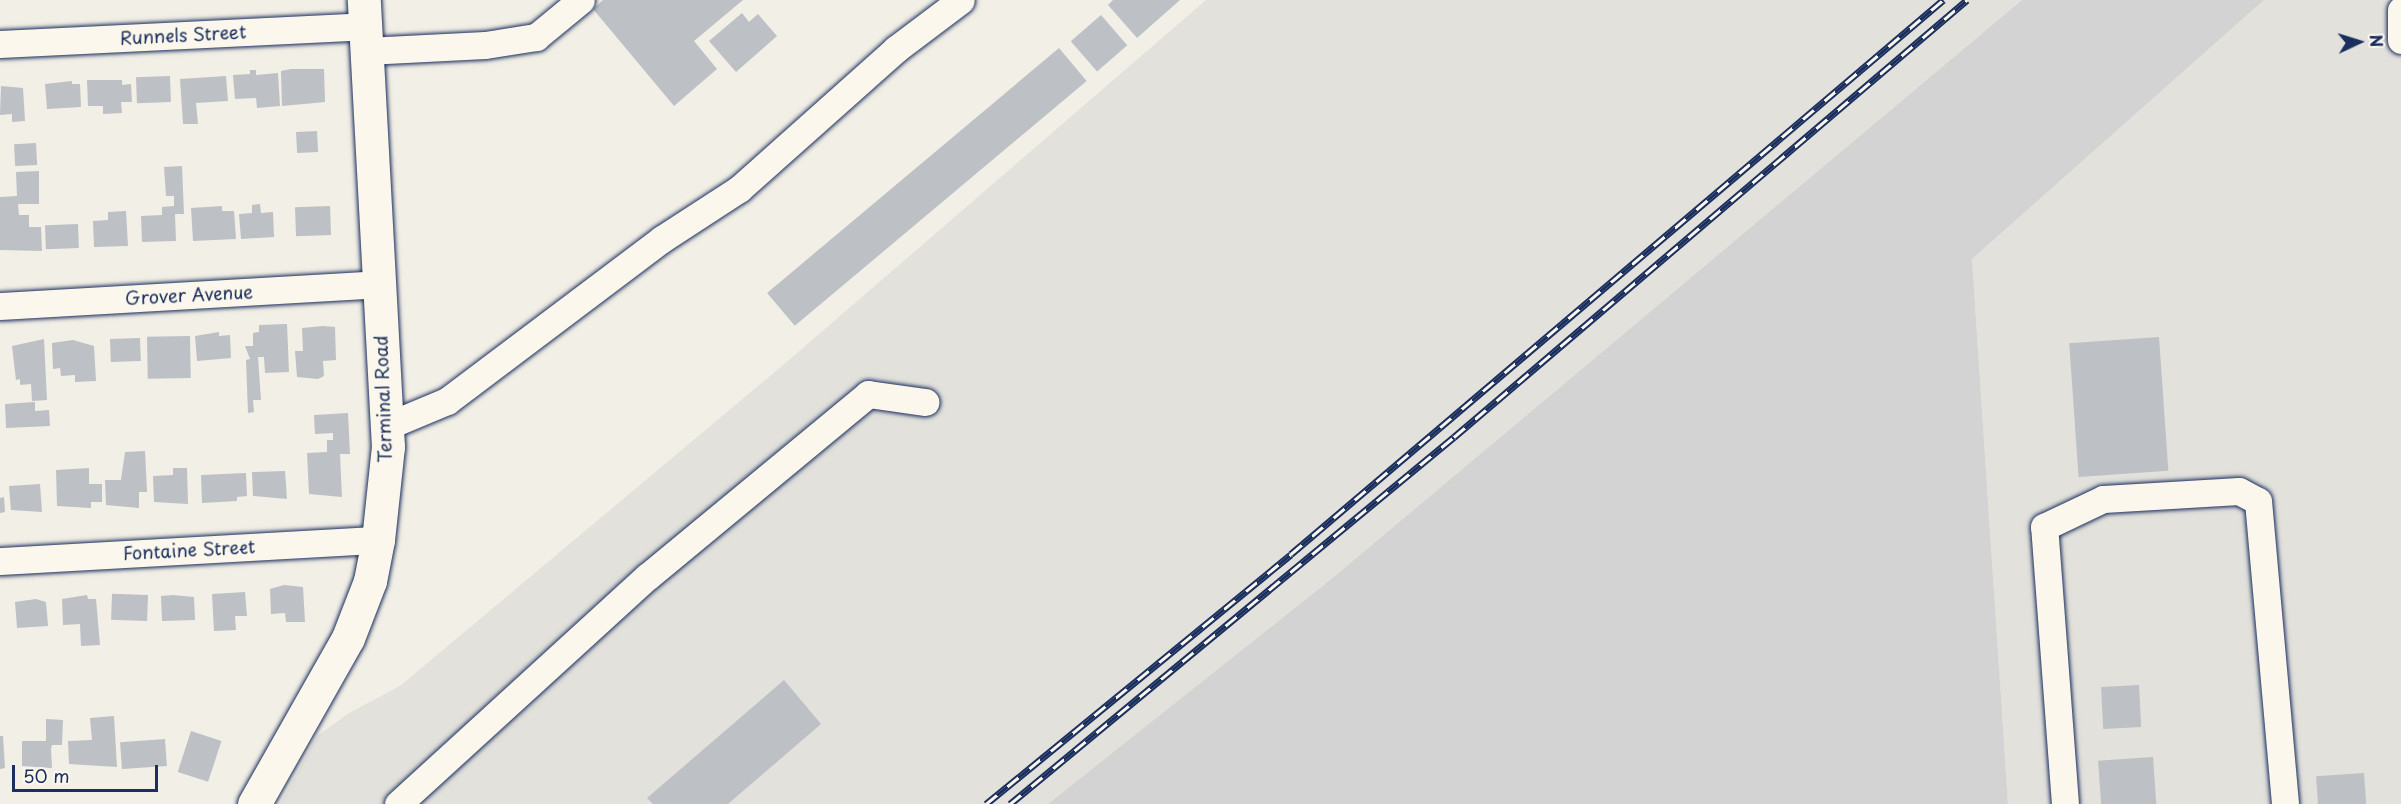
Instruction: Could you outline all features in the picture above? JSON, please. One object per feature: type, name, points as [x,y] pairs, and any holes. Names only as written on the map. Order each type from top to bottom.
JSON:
[{"type":"main road","name":"Terminal Road","points":[[254,804],[348,638],[370,581],[378,540],[387,426],[377,284],[365,26]]},
{"type":"street","name":"Runnels Street","points":[[0,44],[365,26],[485,45],[536,37],[581,0]]},
{"type":"street","points":[[387,426],[447,401],[662,239],[740,189],[896,49],[961,0]]},
{"type":"street","points":[[2401,10],[2401,40]]},
{"type":"street","name":"Grover Avenue","points":[[0,306],[377,284]]},
{"type":"street","points":[[398,804],[647,578],[868,394],[925,402]]},
{"type":"street","points":[[2065,804],[2044,527],[2103,499],[2239,490],[2258,501],[2285,804]]},
{"type":"street","name":"Fontaine Street","points":[[0,561],[378,540]]},
{"type":"shaded area","points":[[1206,0],[2022,0],[1330,580],[1048,804],[280,804],[317,736],[349,713],[400,686],[789,360]]},
{"type":"shaded area","points":[[2022,0],[2264,0],[1972,259],[2008,804],[1048,804],[1330,580]]},
{"type":"shaded area","points":[[2264,0],[2401,0],[2401,804],[2008,804],[1972,259]]},
{"type":"building","points":[[603,0],[743,0],[694,41],[717,69],[674,106],[593,9]]},
{"type":"building","points":[[1113,0],[1180,0],[1137,38],[1108,5]]},
{"type":"building","points":[[742,13],[749,22],[758,14],[777,36],[736,72],[709,41]]},
{"type":"building","points":[[1101,15],[1127,45],[1097,71],[1071,41]]},
{"type":"building","points":[[1059,48],[1087,81],[795,326],[767,293]]},
{"type":"building","points":[[324,69],[325,102],[282,106],[281,71]]},
{"type":"building","points":[[250,70],[256,70],[256,75],[278,73],[280,106],[257,108],[256,98],[235,99],[233,75],[250,74]]},
{"type":"building","points":[[170,76],[171,102],[137,103],[136,77]]},
{"type":"building","points":[[226,76],[228,101],[196,103],[198,124],[183,124],[180,79]]},
{"type":"building","points":[[87,80],[122,80],[122,85],[131,84],[132,102],[121,102],[122,113],[103,114],[103,106],[88,106]]},
{"type":"building","points":[[72,81],[72,84],[80,84],[81,107],[47,109],[45,84]]},
{"type":"building","points":[[1,86],[23,88],[25,121],[12,122],[12,114],[0,115]]},
{"type":"building","points":[[317,131],[318,152],[297,153],[296,132]]},
{"type":"building","points":[[36,143],[37,165],[15,166],[14,144]]},
{"type":"building","points":[[182,166],[184,214],[175,214],[176,241],[142,242],[141,216],[162,215],[162,207],[174,206],[174,196],[166,196],[164,167]]},
{"type":"building","points":[[39,171],[39,204],[18,204],[19,215],[29,215],[29,227],[41,227],[42,251],[0,250],[0,197],[17,196],[16,172]]},
{"type":"building","points":[[260,204],[261,213],[273,212],[274,237],[241,239],[239,214],[252,213],[252,205]]},
{"type":"building","points":[[222,206],[222,211],[234,211],[236,239],[193,241],[191,208]]},
{"type":"building","points":[[330,206],[331,235],[296,236],[295,207]]},
{"type":"building","points":[[126,211],[128,246],[94,247],[93,221],[108,220],[108,212]]},
{"type":"building","points":[[78,224],[79,248],[46,249],[45,225]]},
{"type":"building","points":[[287,324],[289,372],[265,373],[264,357],[258,357],[261,400],[253,400],[254,412],[248,413],[246,360],[250,359],[245,346],[253,346],[253,333],[259,332],[259,325]]},
{"type":"building","points":[[335,327],[336,360],[323,361],[324,376],[318,379],[297,377],[295,351],[303,351],[302,328]]},
{"type":"building","points":[[219,332],[219,336],[230,335],[231,358],[197,361],[195,336]]},
{"type":"building","points":[[190,336],[191,378],[148,379],[147,337]]},
{"type":"building","points":[[2159,337],[2168,471],[2079,477],[2069,343]]},
{"type":"building","points":[[140,338],[141,361],[111,362],[110,339]]},
{"type":"building","points":[[44,339],[47,400],[32,401],[31,384],[20,385],[20,379],[16,380],[12,346]]},
{"type":"building","points":[[73,340],[94,346],[96,381],[75,382],[75,375],[61,376],[60,368],[53,369],[52,343]]},
{"type":"building","points":[[35,402],[35,411],[49,410],[50,426],[6,428],[5,404]]},
{"type":"building","points":[[348,413],[350,454],[340,454],[342,497],[309,494],[307,453],[327,452],[327,440],[333,440],[333,433],[315,434],[314,415]]},
{"type":"building","points":[[145,451],[147,492],[139,492],[139,508],[106,505],[105,480],[121,480],[125,452]]},
{"type":"building","points":[[89,468],[89,484],[102,484],[102,502],[91,502],[91,508],[57,506],[56,470]]},
{"type":"building","points":[[173,468],[187,468],[188,504],[154,502],[153,476],[173,475]]},
{"type":"building","points":[[285,471],[287,499],[253,496],[252,472]]},
{"type":"building","points":[[246,473],[247,496],[237,497],[237,501],[202,503],[201,475]]},
{"type":"building","points":[[40,484],[42,512],[11,510],[9,486]]},
{"type":"building","points":[[4,497],[5,512],[0,513],[0,498]]},
{"type":"building","points":[[284,585],[303,587],[305,622],[286,622],[285,613],[271,614],[270,589]]},
{"type":"building","points":[[245,592],[247,616],[235,616],[236,630],[214,631],[212,594]]},
{"type":"building","points":[[112,594],[148,595],[147,621],[111,620]]},
{"type":"building","points":[[87,595],[88,599],[96,599],[100,645],[81,646],[80,624],[63,625],[62,599]]},
{"type":"building","points":[[161,596],[194,597],[195,620],[162,621]]},
{"type":"building","points":[[36,599],[46,602],[48,626],[17,628],[15,602]]},
{"type":"building","points":[[784,680],[821,724],[728,804],[653,804],[647,798]]},
{"type":"building","points":[[2139,685],[2141,727],[2103,729],[2101,687]]},
{"type":"building","points":[[114,716],[117,767],[69,764],[68,741],[92,740],[90,718]]},
{"type":"building","points":[[46,719],[63,720],[62,745],[52,745],[51,749],[52,768],[22,766],[22,741],[46,741]]},
{"type":"building","points":[[191,731],[221,741],[208,782],[178,772]]},
{"type":"building","points":[[0,736],[3,736],[5,768],[0,769]]},
{"type":"building","points":[[165,739],[167,766],[122,769],[120,742]]},
{"type":"building","points":[[2153,757],[2156,804],[2101,804],[2098,761]]},
{"type":"building","points":[[2364,773],[2366,804],[2318,804],[2316,776]]},
{"type":"railway","points":[[986,804],[1291,554],[1943,0]]},
{"type":"railway","points":[[1010,804],[1454,437],[1967,0]]}]
